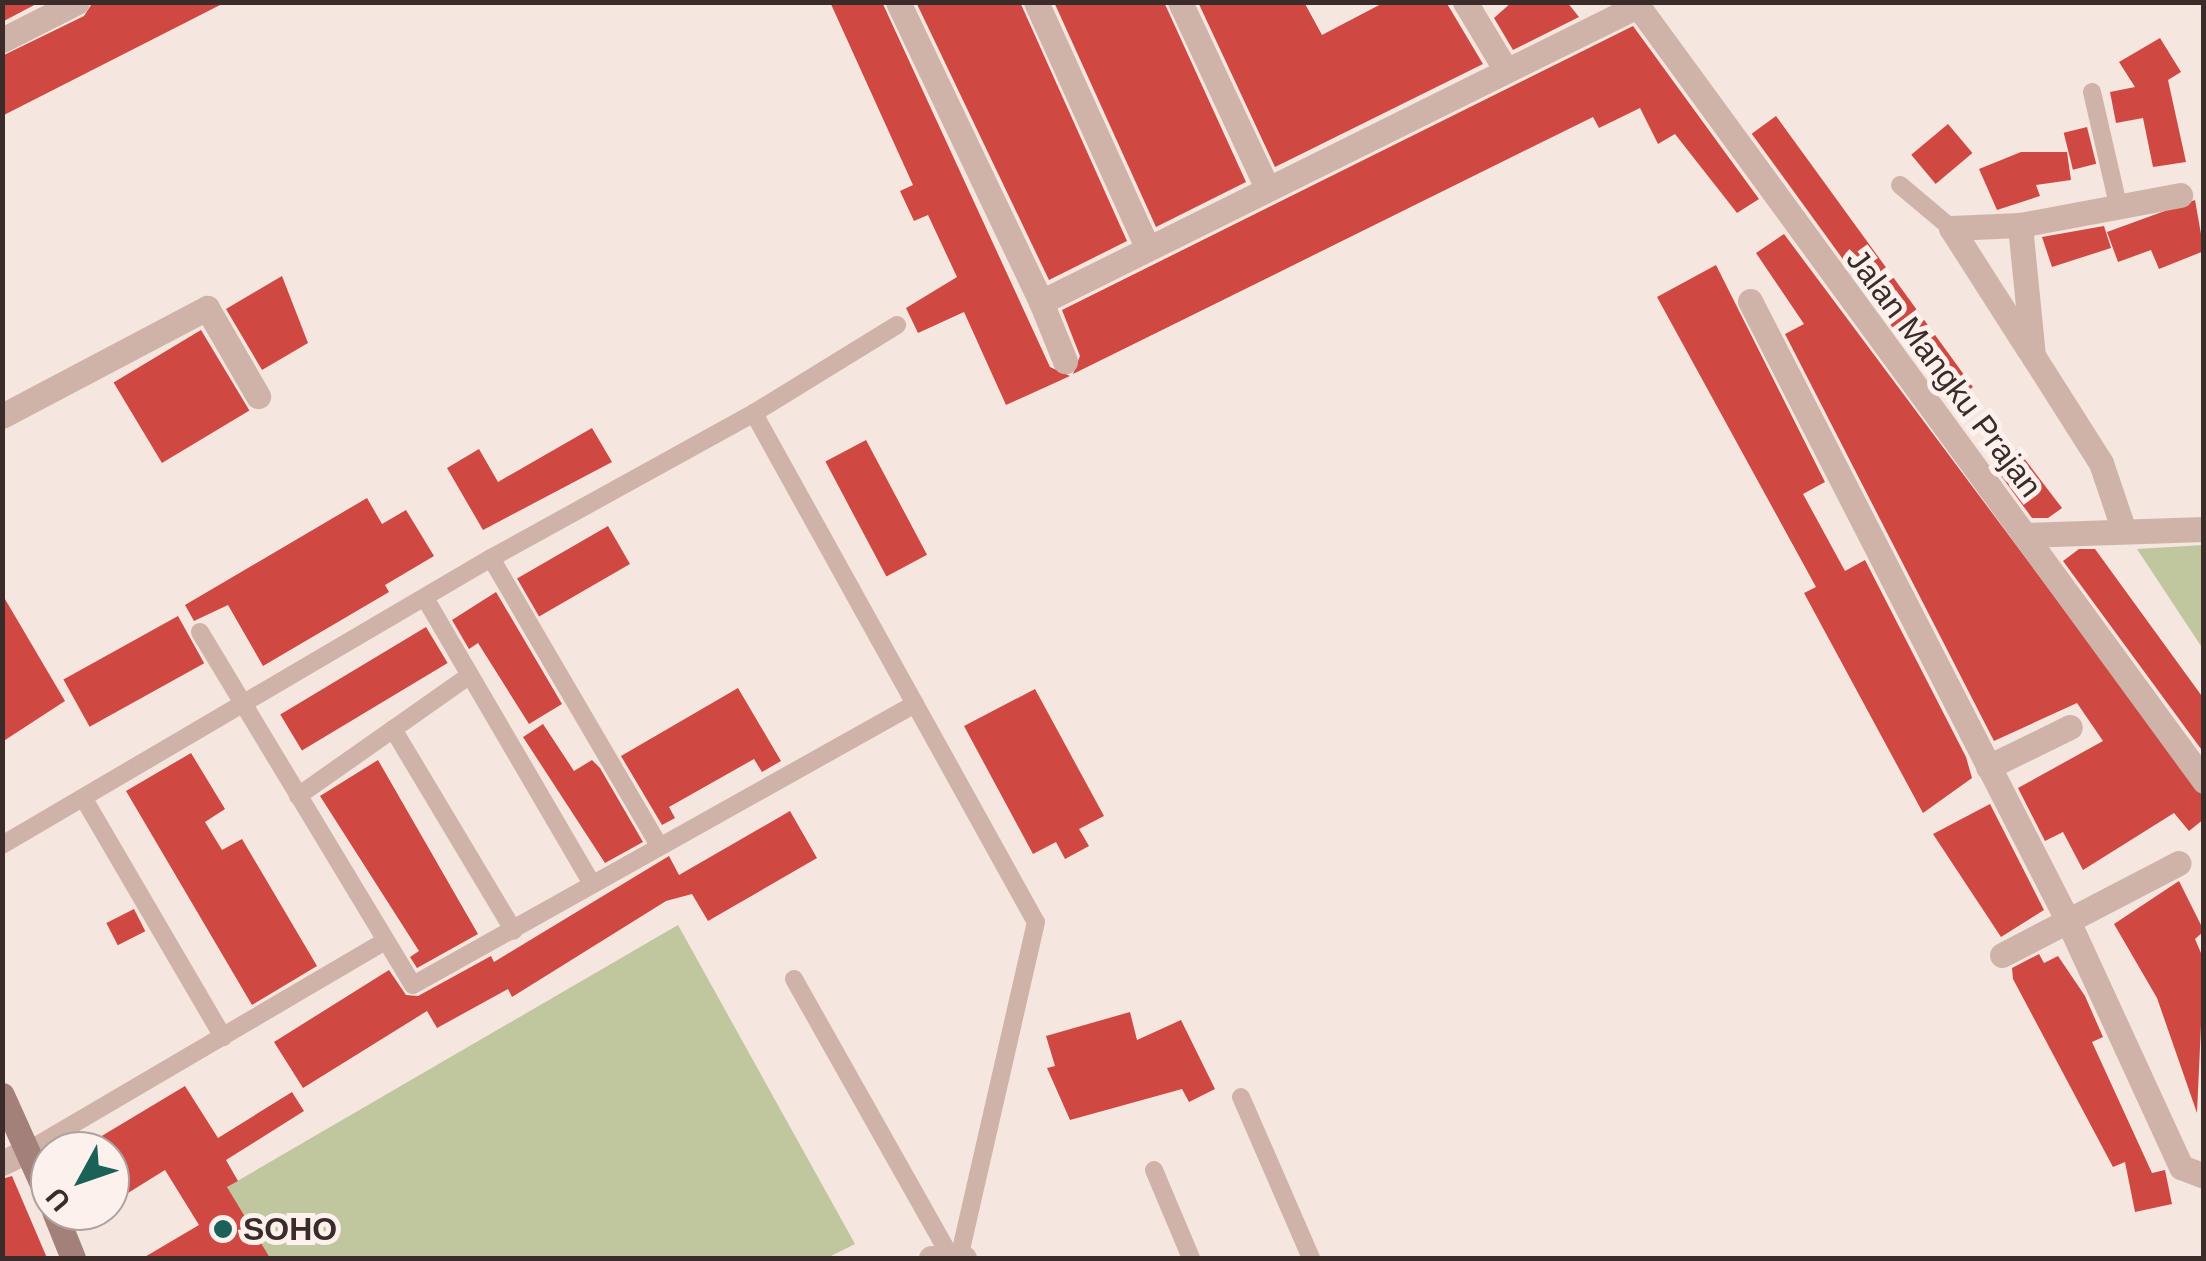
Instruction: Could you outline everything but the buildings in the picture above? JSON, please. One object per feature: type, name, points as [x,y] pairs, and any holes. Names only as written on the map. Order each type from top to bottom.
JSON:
[{"type":"main road","points":[[2,1094],[30,1155]]},
{"type":"main road","points":[[63,1231],[74,1258]]},
{"type":"street","points":[[2,40],[77,2]]},
{"type":"street","points":[[898,2],[1041,302],[1064,361]]},
{"type":"street","points":[[1036,2],[1147,247]]},
{"type":"street","points":[[1180,2],[1267,188]]},
{"type":"street","points":[[1464,2],[1504,66]]},
{"type":"street","points":[[1041,302],[1504,66],[1636,4]]},
{"type":"street","name":"Jalan Mangku Prajan","points":[[1636,4],[2204,781]]},
{"type":"street","points":[[1951,228],[2020,226],[2180,195]]},
{"type":"street","points":[[2020,226],[2033,356]]},
{"type":"street","points":[[1951,228],[2101,463],[2124,531]]},
{"type":"street","points":[[1750,301],[2068,921],[2181,1167],[2204,1176]]},
{"type":"street","points":[[2,416],[206,308],[258,396]]},
{"type":"street","points":[[2024,535],[2204,529]]},
{"type":"street","points":[[1988,767],[2070,727]]},
{"type":"street","points":[[2002,955],[2178,863]]},
{"type":"street","points":[[2,1163],[28,1150]]},
{"type":"lane","points":[[2092,92],[2118,204]]},
{"type":"lane","points":[[1900,185],[1951,228]]},
{"type":"lane","points":[[2,845],[245,707],[491,558],[754,413],[897,325]]},
{"type":"lane","points":[[754,413],[1036,922],[947,1256]]},
{"type":"lane","points":[[491,558],[659,845]]},
{"type":"lane","points":[[426,598],[592,884]]},
{"type":"lane","points":[[200,632],[405,978],[422,986],[659,845],[914,704]]},
{"type":"lane","points":[[298,796],[470,675]]},
{"type":"lane","points":[[393,729],[514,931]]},
{"type":"lane","points":[[84,799],[223,1037]]},
{"type":"lane","points":[[28,1150],[383,942]]},
{"type":"lane","points":[[794,979],[947,1256]]},
{"type":"lane","points":[[1241,1097],[1310,1258]]},
{"type":"lane","points":[[1154,1170],[1191,1258]]},
{"type":"green space","points":[[2204,545],[2203,649],[2137,549]]},
{"type":"green space","points":[[678,925],[855,1244],[827,1258],[268,1258],[227,1187]]},
{"type":"place","name":"SOHO","points":[[223,1229]]}]
